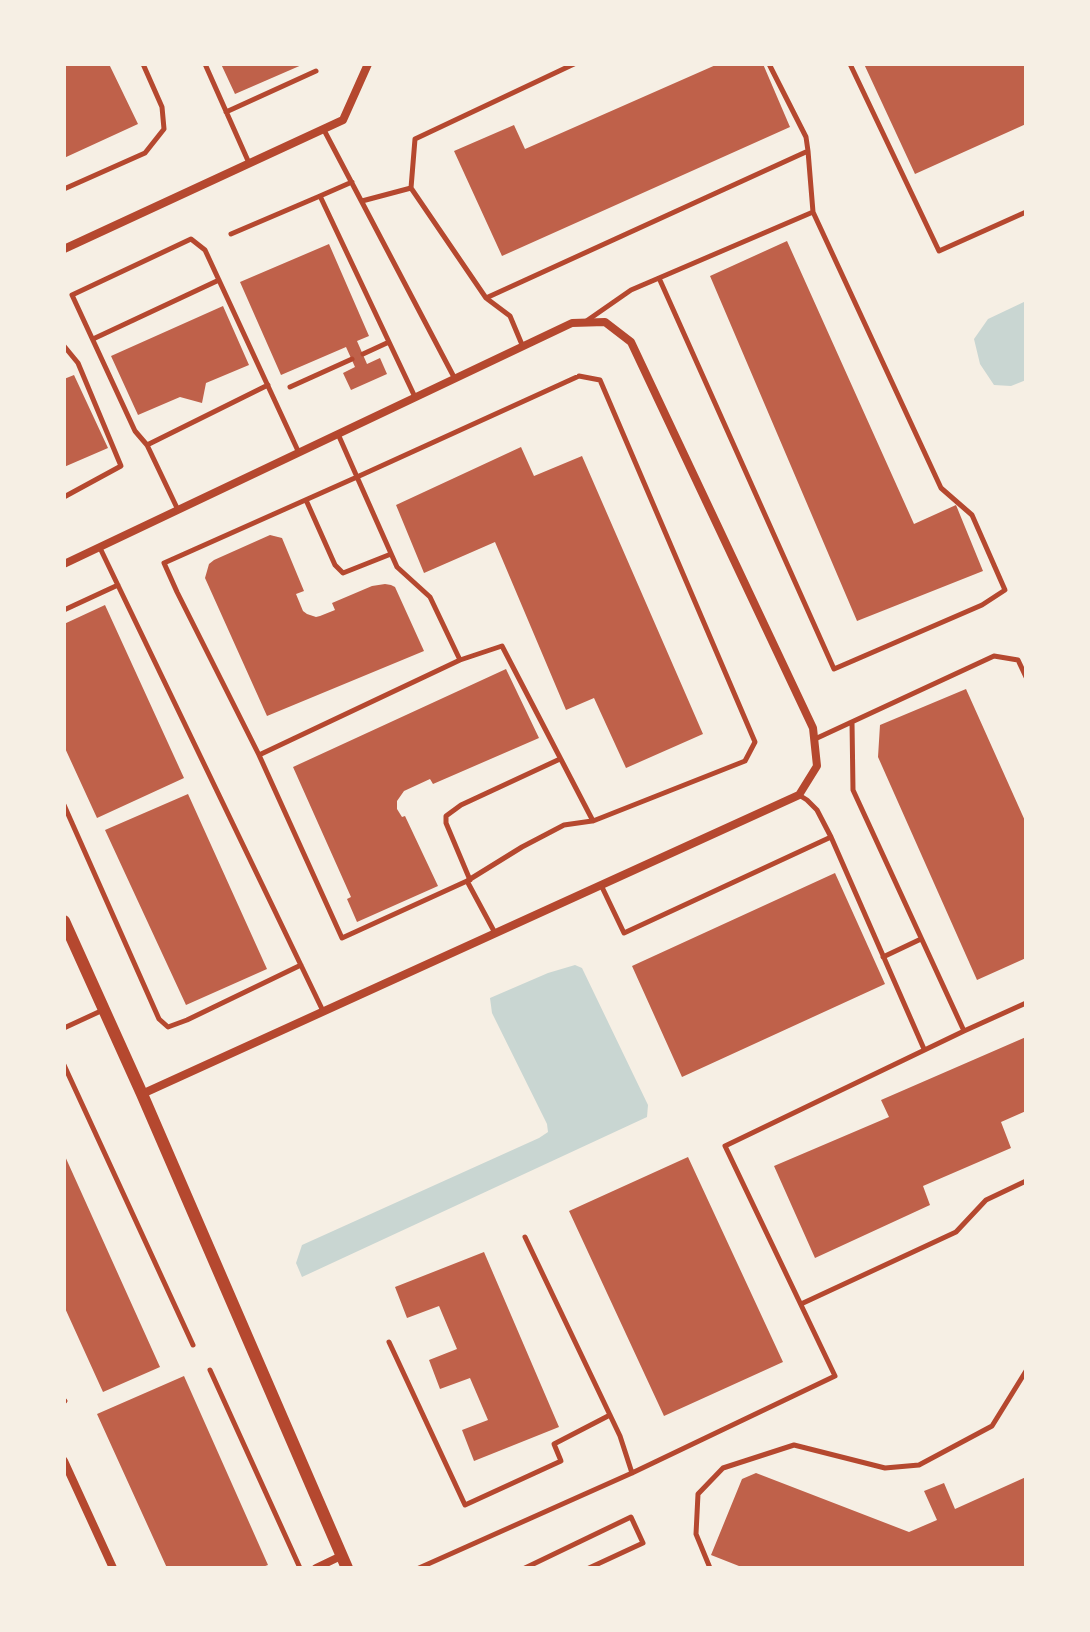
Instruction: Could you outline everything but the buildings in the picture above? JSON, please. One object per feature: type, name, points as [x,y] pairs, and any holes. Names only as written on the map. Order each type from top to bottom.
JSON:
[{"type":"street","points":[[64,249],[343,120],[368,64]]},
{"type":"street","points":[[64,564],[572,323],[605,322],[631,342],[813,728],[815,739],[817,766],[799,795],[142,1094]]},
{"type":"street","points":[[64,921],[344,1562],[316,1568]]},
{"type":"street","points":[[64,1461],[113,1568]]},
{"type":"lane","points":[[64,189],[145,153],[164,129],[162,107],[143,64]]},
{"type":"lane","points":[[205,64],[249,163]]},
{"type":"lane","points":[[523,347],[510,316],[486,298],[411,188],[415,139],[574,64]]},
{"type":"lane","points":[[659,278],[834,669],[982,605],[1005,590],[972,515],[941,488],[813,212],[806,137],[769,64]]},
{"type":"lane","points":[[850,64],[939,251],[1026,212]]},
{"type":"lane","points":[[226,112],[316,71]]},
{"type":"lane","points":[[324,129],[455,379]]},
{"type":"lane","points":[[486,298],[808,151]]},
{"type":"lane","points":[[231,234],[352,182]]},
{"type":"lane","points":[[362,201],[411,188]]},
{"type":"lane","points":[[320,196],[415,398]]},
{"type":"lane","points":[[584,323],[631,290],[813,212]]},
{"type":"lane","points":[[178,510],[147,445],[135,431],[72,295],[178,245],[191,239],[205,250],[299,453]]},
{"type":"lane","points":[[93,339],[219,280]]},
{"type":"lane","points":[[363,354],[389,342]]},
{"type":"lane","points":[[64,346],[78,363],[121,466],[64,497]]},
{"type":"lane","points":[[290,387],[352,359]]},
{"type":"lane","points":[[579,376],[600,380],[755,742],[745,761],[593,821],[564,825],[469,881],[342,938],[259,755],[164,563],[306,500],[579,376]]},
{"type":"lane","points":[[147,445],[268,385]]},
{"type":"lane","points":[[338,434],[397,567],[430,597],[460,660]]},
{"type":"lane","points":[[306,500],[335,565],[343,573],[391,554]]},
{"type":"lane","points":[[99,547],[324,1011]]},
{"type":"lane","points":[[64,610],[118,585]]},
{"type":"lane","points":[[259,755],[460,660],[502,646],[593,821]]},
{"type":"lane","points":[[815,739],[994,656],[1018,660],[1026,677]]},
{"type":"lane","points":[[852,722],[853,790],[964,1031]]},
{"type":"lane","points":[[495,933],[469,881],[446,816],[461,805],[560,759]]},
{"type":"lane","points":[[799,795],[817,810],[831,837],[924,1049]]},
{"type":"lane","points":[[64,805],[159,1019],[168,1027],[301,965]]},
{"type":"lane","points":[[601,885],[624,933],[831,837]]},
{"type":"lane","points":[[883,957],[921,939]]},
{"type":"lane","points":[[419,1568],[632,1473],[835,1376],[725,1146],[1026,1003]]},
{"type":"lane","points":[[64,1028],[104,1010]]},
{"type":"lane","points":[[64,1065],[193,1345]]},
{"type":"lane","points":[[801,1304],[956,1232],[986,1200],[1026,1181]]},
{"type":"lane","points":[[525,1237],[620,1436],[632,1473]]},
{"type":"lane","points":[[389,1342],[465,1505],[561,1461],[554,1444],[610,1415]]},
{"type":"lane","points":[[210,1370],[300,1568]]},
{"type":"lane","points":[[710,1568],[696,1534],[698,1494],[723,1468],[794,1445],[885,1468],[919,1465],[992,1426],[1026,1371]]},
{"type":"lane","points":[[528,1567],[631,1517],[643,1543],[589,1568]]},
{"type":"shaded area","points":[[1026,301],[1026,380],[1011,386],[994,385],[980,364],[974,339],[988,319]]},
{"type":"shaded area","points":[[575,965],[582,968],[648,1105],[647,1117],[302,1277],[296,1263],[302,1245],[548,1132],[547,1124],[492,1013],[490,998]]}]
